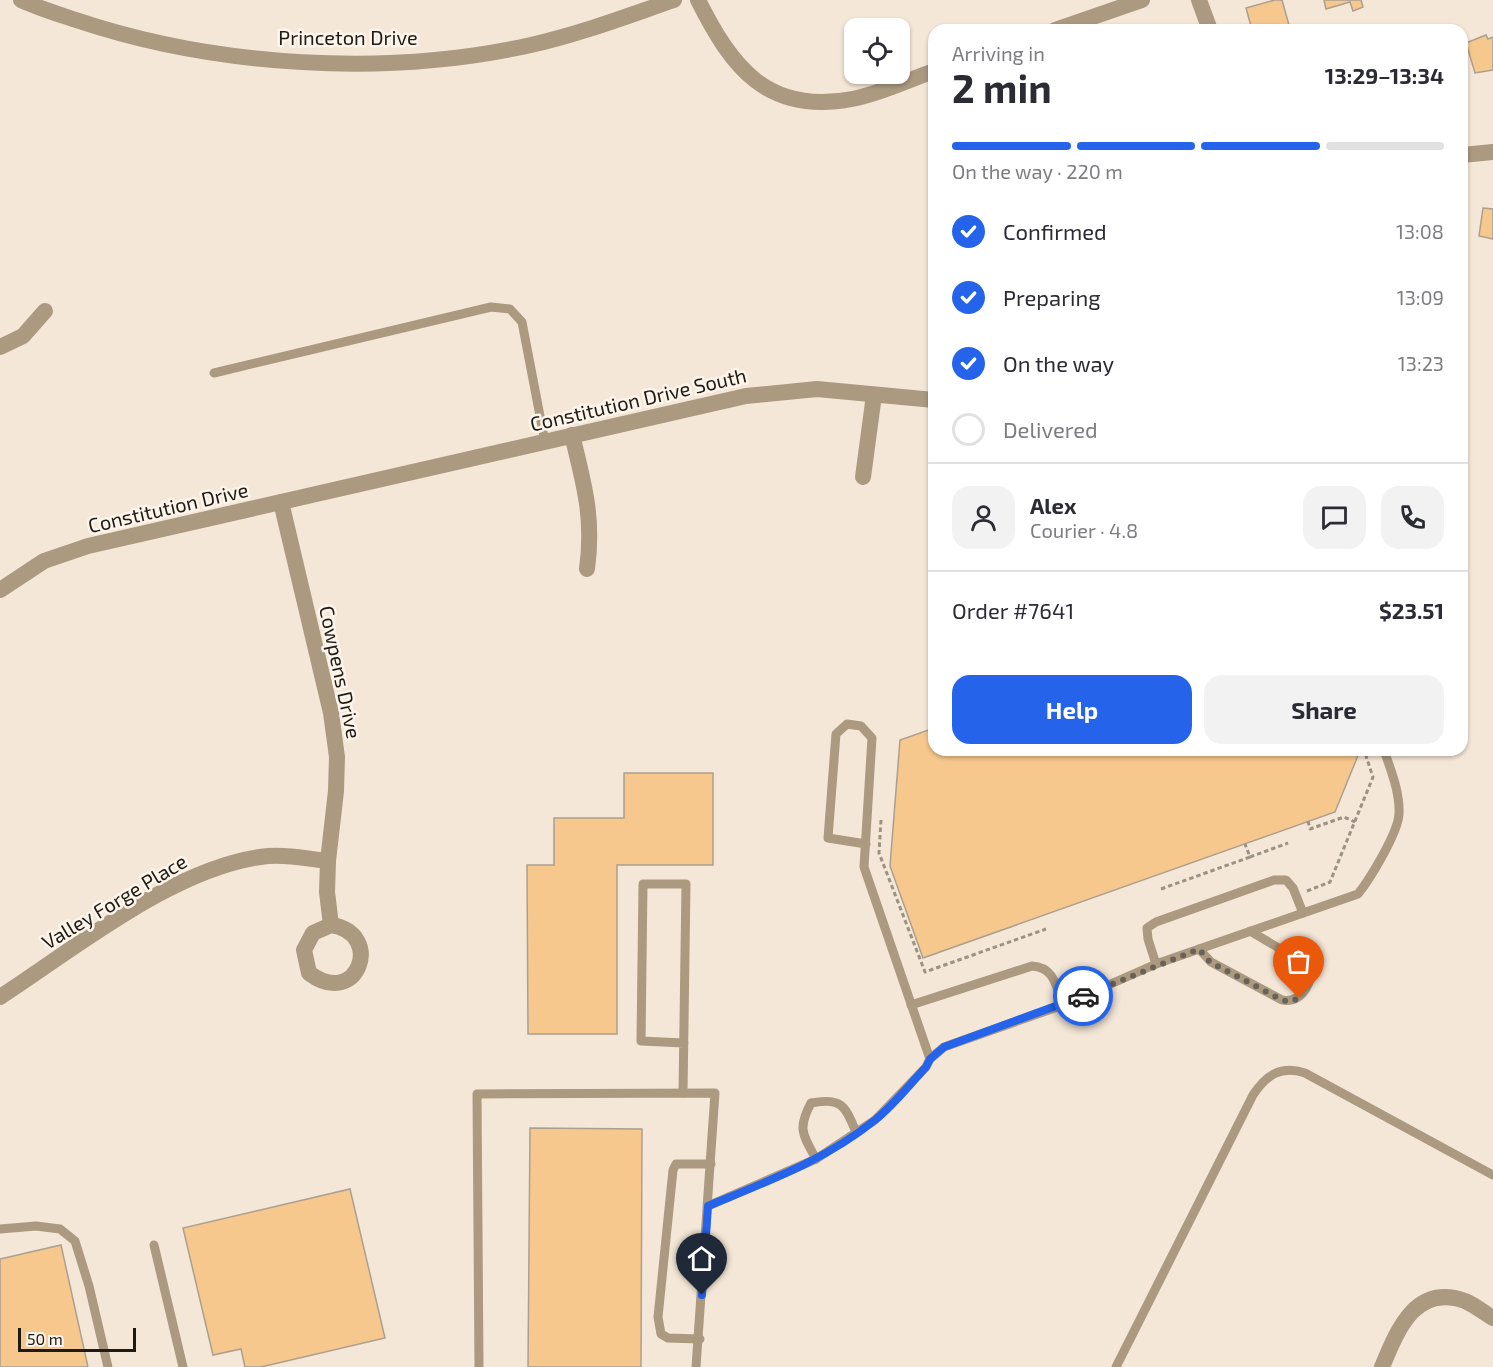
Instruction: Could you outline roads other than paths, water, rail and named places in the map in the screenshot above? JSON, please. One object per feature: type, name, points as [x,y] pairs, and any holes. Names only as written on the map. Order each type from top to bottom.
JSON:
[{"type":"street","name":"Princeton Drive","points":[[21,0],[101,28],[175,47],[332,63],[417,60],[472,55],[531,45],[605,24],[674,0]]},
{"type":"street","points":[[698,0],[718,41],[747,75],[779,96],[818,102],[853,99],[928,73]]},
{"type":"street","points":[[1072,24],[1142,0]]},
{"type":"street","points":[[1199,0],[1208,24]]},
{"type":"street","points":[[1468,154],[1493,152]]},
{"type":"street","points":[[0,347],[23,336],[45,311]]},
{"type":"street","name":"Constitution Drive South","points":[[353,485],[746,396],[785,390],[817,389],[928,400]]},
{"type":"street","points":[[863,477],[874,395]]},
{"type":"street","points":[[572,435],[589,505],[592,537],[587,569]]},
{"type":"street","name":"Constitution Drive","points":[[0,590],[44,561],[88,546],[353,485]]},
{"type":"street","name":"Cowpens Drive","points":[[280,502],[331,713],[337,757],[327,892],[332,925]]},
{"type":"street","name":"Valley Forge Place","points":[[0,997],[140,905],[188,878],[224,864],[270,855],[328,861]]},
{"type":"street","points":[[1382,1367],[1400,1325],[1409,1313],[1422,1304],[1450,1298],[1466,1301],[1493,1318]]},
{"type":"lane","points":[[214,373],[490,307],[510,309],[522,322],[545,442]]},
{"type":"lane","points":[[866,844],[828,838],[836,734],[847,724],[861,726],[872,738],[866,844],[864,867],[930,1059]]},
{"type":"lane","points":[[708,1206],[816,1159],[875,1120],[926,1067],[930,1059],[944,1047],[1063,1005],[1156,964],[1358,894],[1373,875],[1400,816],[1397,788],[1388,756]]},
{"type":"lane","points":[[1156,964],[1147,928],[1156,921],[1274,880],[1286,880],[1296,895],[1303,913]]},
{"type":"lane","points":[[683,1093],[684,1043],[686,884],[643,884],[641,1041],[684,1043]]},
{"type":"lane","points":[[1199,949],[1210,962],[1282,1000],[1291,1002],[1299,998],[1310,980],[1312,972],[1309,966],[1250,931]]},
{"type":"lane","points":[[911,1005],[1032,966],[1044,966],[1051,974],[1063,1005]]},
{"type":"lane","points":[[1116,1367],[1253,1095],[1262,1082],[1280,1070],[1293,1069],[1305,1073],[1493,1175]]},
{"type":"lane","points":[[479,1367],[477,1094],[715,1093],[696,1367]]},
{"type":"lane","points":[[816,1159],[803,1136],[802,1119],[811,1103],[830,1100],[846,1108],[856,1132]]},
{"type":"lane","points":[[699,1339],[668,1338],[661,1334],[658,1317],[673,1170],[676,1164],[711,1164]]},
{"type":"lane","points":[[0,1229],[36,1226],[60,1228],[75,1241],[89,1286],[108,1367]]},
{"type":"lane","points":[[154,1245],[183,1367]]}]
